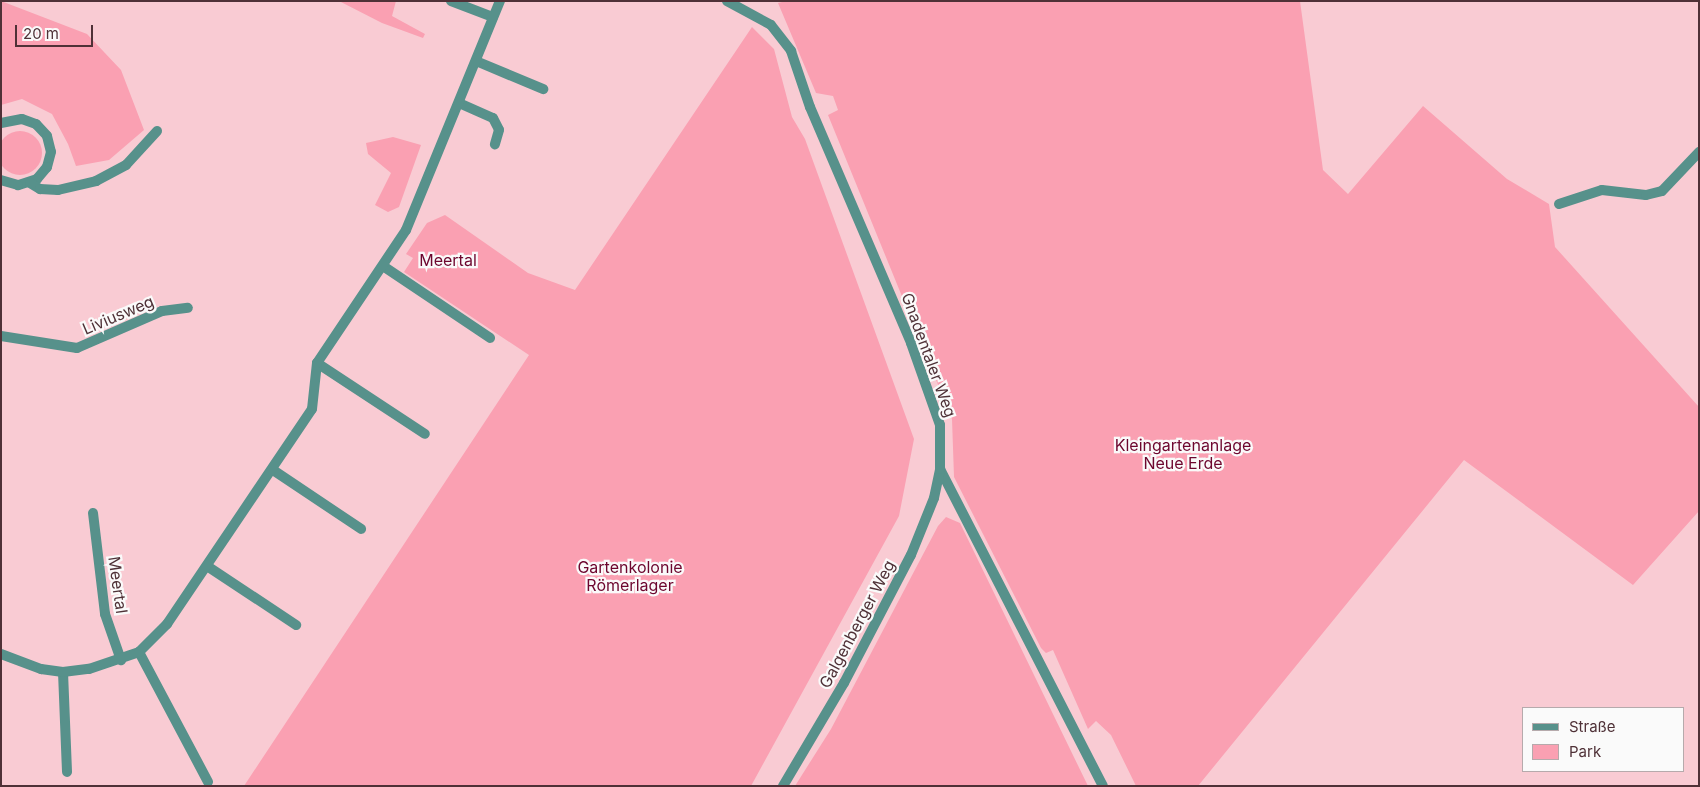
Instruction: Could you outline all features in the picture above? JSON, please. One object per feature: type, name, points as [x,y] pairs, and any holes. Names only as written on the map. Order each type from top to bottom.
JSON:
[{"type":"street","points":[[451,1],[493,18]]},
{"type":"street","points":[[1,654],[41,668],[63,672],[121,660],[139,652],[167,624],[312,409],[318,363],[399,243],[422,196],[500,1]]},
{"type":"street","name":"Gnadentaler Weg","points":[[732,2],[771,25],[791,51],[810,107],[911,343],[940,425],[940,469],[1103,786]]},
{"type":"street","points":[[476,61],[543,89]]},
{"type":"street","points":[[459,103],[493,118],[499,130],[495,144]]},
{"type":"street","points":[[1,123],[14,119],[29,121],[47,136],[51,152],[47,167],[30,183]]},
{"type":"street","points":[[1,193],[3,182],[30,183],[40,189],[58,190],[96,181],[126,165],[157,131]]},
{"type":"street","points":[[1559,204],[1602,190],[1646,195],[1662,191],[1699,152]]},
{"type":"street","points":[[383,266],[490,338]]},
{"type":"street","name":"Liviusweg","points":[[1,336],[77,348],[162,311],[188,308]]},
{"type":"street","points":[[318,363],[425,434]]},
{"type":"street","name":"Galgenberger Weg","points":[[783,786],[844,683],[911,555],[934,498],[940,469]]},
{"type":"street","points":[[272,470],[361,529]]},
{"type":"street","name":"Meertal","points":[[93,513],[105,614],[121,660]]},
{"type":"street","points":[[207,566],[296,625]]},
{"type":"street","points":[[139,652],[208,782]]},
{"type":"street","points":[[63,672],[67,772]]},
{"type":"green space","points":[[1,1],[87,34],[121,70],[144,130],[109,160],[76,166],[68,144],[52,114],[22,99],[1,105]]},
{"type":"green space","points":[[339,1],[396,1],[392,16],[425,34],[423,38],[382,23]]},
{"type":"green space","name":"Kleingartenanlage Neue Erde","points":[[786,1],[1300,1],[1323,170],[1348,194],[1423,106],[1507,179],[1549,204],[1555,247],[1699,407],[1699,511],[1633,585],[1464,460],[1198,786],[1136,786],[1111,735],[1096,721],[1088,729],[1053,650],[1046,653],[1041,648],[954,477],[952,419],[828,115],[838,110],[833,96],[816,93],[778,3]]},
{"type":"green space","name":"Gartenkolonie Römerlager","points":[[752,27],[774,49],[792,117],[805,139],[914,439],[899,516],[751,786],[244,786],[529,355],[404,272],[413,258],[406,254],[427,223],[445,215],[528,273],[575,290]]},
{"type":"green space","points":[[16,131],[24,131],[36,137],[42,149],[42,157],[36,169],[24,175],[16,175],[4,169],[-1,159],[-1,147],[4,137]]},
{"type":"green space","points":[[393,137],[421,145],[399,207],[388,212],[375,205],[391,173],[368,154],[366,143]]},
{"type":"green space","points":[[946,517],[960,523],[1088,786],[795,786],[831,729],[938,526]]}]
